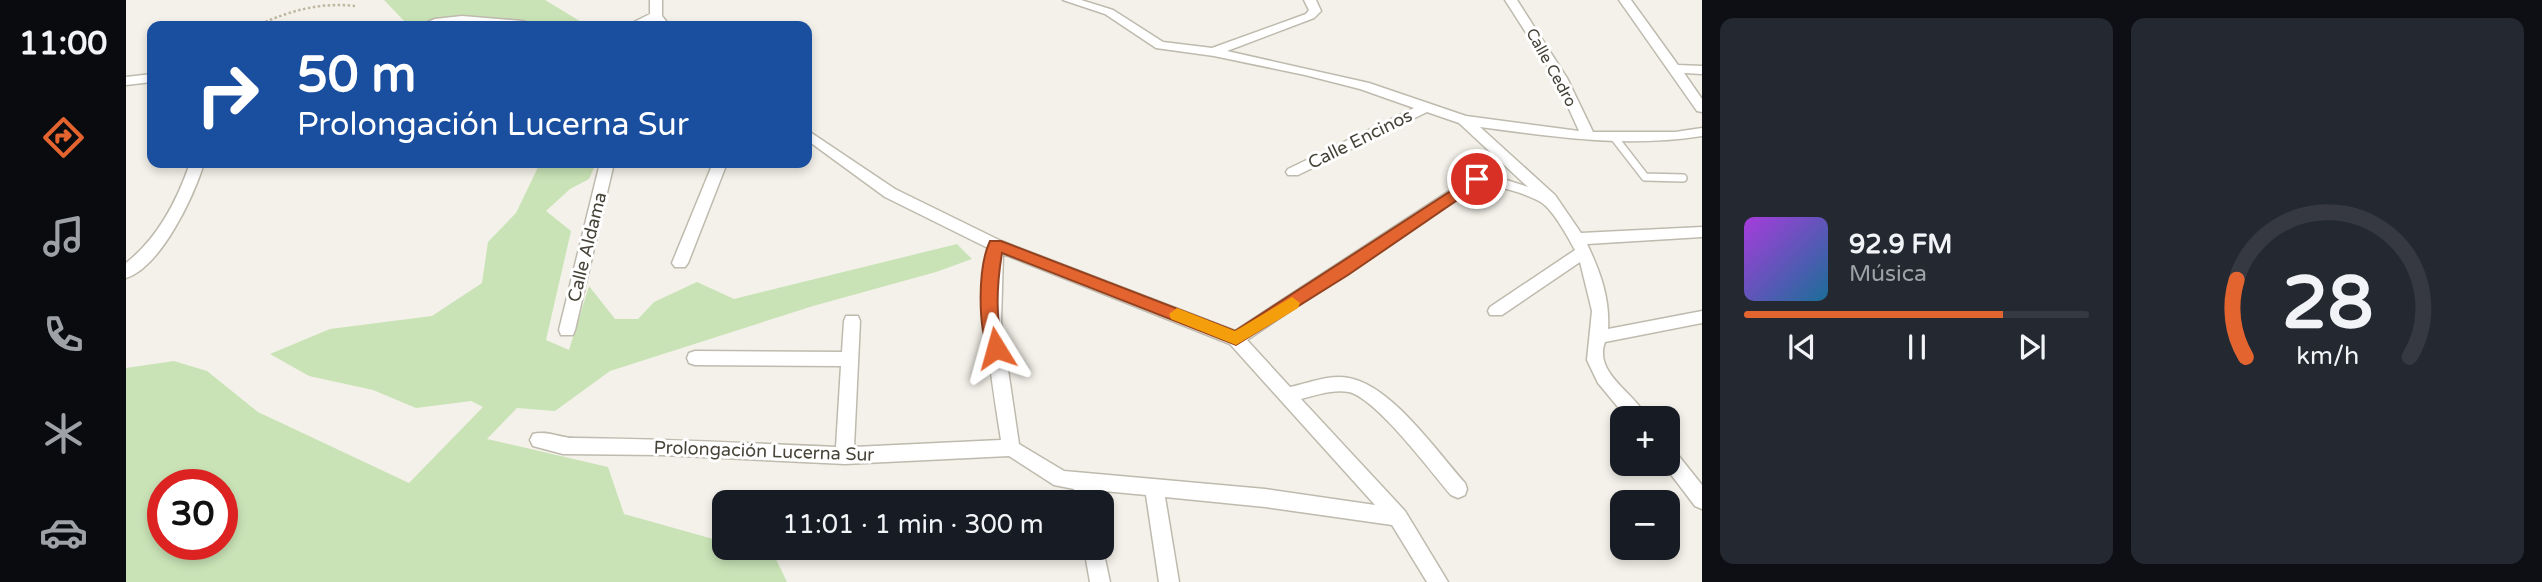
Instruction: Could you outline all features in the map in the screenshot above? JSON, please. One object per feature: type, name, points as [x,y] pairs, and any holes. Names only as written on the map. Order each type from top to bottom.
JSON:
[{"type":"street","points":[[656,0],[660,21]]},
{"type":"street","points":[[1069,0],[1110,12],[1160,45],[1214,52],[1317,74],[1427,106],[1464,120],[1588,137],[1675,136],[1702,132]]},
{"type":"street","points":[[1214,52],[1310,16],[1315,11],[1310,0]]},
{"type":"street","name":"Calle Cedro","points":[[1511,0],[1561,78],[1588,137]]},
{"type":"street","points":[[1625,0],[1702,108]]},
{"type":"street","points":[[440,21],[482,21]]},
{"type":"street","points":[[1675,69],[1702,70]]},
{"type":"street","points":[[126,81],[147,79]]},
{"type":"street","name":"Calle Encinos","points":[[1293,172],[1427,106]]},
{"type":"street","points":[[1464,120],[1550,198],[1579,246],[1598,294],[1601,315],[1594,353],[1596,366],[1628,406]]},
{"type":"street","points":[[812,138],[890,193],[996,245],[1236,339],[1398,517],[1438,582]]},
{"type":"street","points":[[126,272],[151,248],[172,218],[191,184],[196,168]]},
{"type":"street","name":"Calle Aldama","points":[[567,330],[606,168]]},
{"type":"street","points":[[680,263],[718,168]]},
{"type":"street","points":[[1236,339],[1477,179],[1494,181],[1550,198]]},
{"type":"street","points":[[1496,311],[1579,246],[1702,232]]},
{"type":"street","points":[[996,245],[990,278],[991,325],[1011,448],[1061,479],[1265,498],[1398,517]]},
{"type":"street","points":[[1599,337],[1702,317]]},
{"type":"street","points":[[845,456],[852,321]]},
{"type":"street","points":[[695,358],[852,359]]},
{"type":"street","points":[[1286,395],[1338,384],[1353,385],[1373,395],[1458,489]]},
{"type":"street","name":"Prolongación Lucerna Sur","points":[[539,440],[563,446],[662,447],[845,456],[1011,448]]},
{"type":"street","points":[[1680,471],[1702,500]]},
{"type":"street","points":[[1082,481],[1084,490]]},
{"type":"street","points":[[1154,487],[1169,582]]},
{"type":"street","points":[[1096,560],[1100,582]]},
{"type":"lane","points":[[1614,137],[1645,177],[1684,178]]},
{"type":"path","points":[[266,21],[286,11],[310,5],[333,3],[355,6]]},
{"type":"green space","points":[[384,0],[545,0],[580,21],[404,21]]},
{"type":"green space","points":[[538,168],[594,168],[589,179],[570,189],[546,211],[571,231],[546,340],[569,350],[589,286],[615,319],[638,319],[654,302],[697,282],[734,299],[957,244],[972,259],[610,371],[555,411],[517,408],[487,439],[608,467],[624,514],[712,539],[712,560],[776,560],[787,582],[126,582],[126,368],[174,361],[207,371],[258,412],[409,483],[483,407],[471,401],[416,408],[373,390],[309,376],[270,354],[330,329],[432,316],[482,283],[488,242],[516,213]]},
{"type":"slow traffic","points":[[1177,314],[1236,339],[1292,303]]},
{"type":"route","points":[[996,348],[991,325],[990,278],[996,245],[1096,286],[1168,310],[1236,339],[1477,179]]}]
